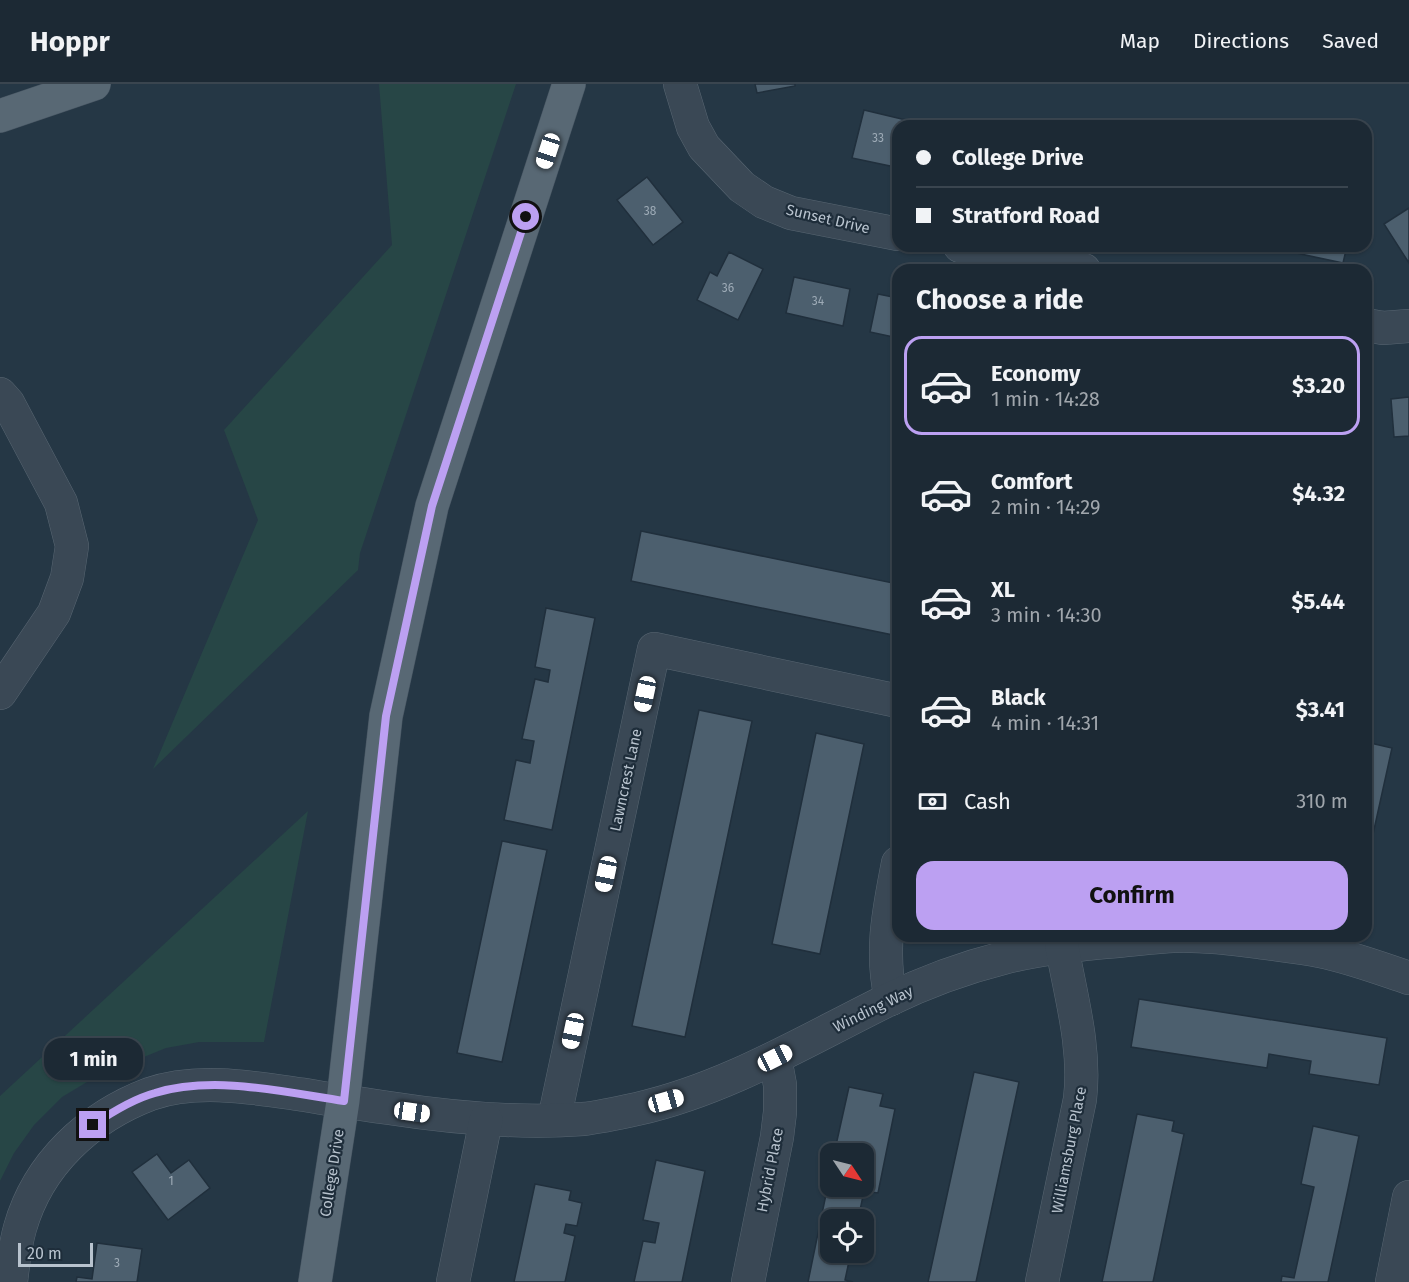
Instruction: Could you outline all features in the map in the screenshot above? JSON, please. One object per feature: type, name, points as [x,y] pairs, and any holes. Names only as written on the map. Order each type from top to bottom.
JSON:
[{"type":"main road","points":[[0,116],[94,84]]},
{"type":"main road","name":"College Drive","points":[[315,1282],[344,1101],[386,716],[432,506],[569,84]]},
{"type":"street","name":"Sunset Drive","points":[[680,84],[693,127],[704,147],[742,187],[764,202],[791,213],[892,233]]},
{"type":"street","points":[[991,252],[1053,264]]},
{"type":"street","points":[[1372,326],[1383,328],[1409,326]]},
{"type":"street","points":[[0,394],[9,403],[61,503],[72,546],[68,578],[54,613],[0,693]]},
{"type":"street","name":"Lawncrest Lane","points":[[554,1120],[654,650],[892,699]]},
{"type":"street","points":[[891,999],[885,964],[885,940],[892,894]]},
{"type":"street","name":"Winding Way","points":[[11,1282],[19,1231],[28,1203],[61,1152],[81,1133],[105,1116],[130,1102],[155,1093],[209,1085],[268,1090],[486,1120],[519,1122],[588,1119],[651,1106],[710,1087],[775,1058],[891,999],[975,965],[1062,947],[1112,942]]},
{"type":"street","name":"Winding Way","points":[[1263,942],[1291,945],[1348,957],[1409,978]]},
{"type":"street","name":"Williamsburg Place","points":[[1042,1282],[1082,1081],[1082,1063],[1062,947]]},
{"type":"street","name":"Hybrid Place","points":[[748,1282],[780,1120],[780,1085],[775,1058]]},
{"type":"street","points":[[453,1282],[486,1120]]},
{"type":"street","points":[[1392,1282],[1409,1197]]},
{"type":"green space","points":[[379,84],[516,84],[360,553],[358,570],[153,769],[258,520],[224,430],[392,245]]},
{"type":"green space","points":[[308,811],[264,1042],[199,1042],[166,1048],[97,1076],[62,1097],[34,1125],[14,1153],[0,1181],[0,1096]]},
{"type":"building","points":[[755,84],[795,84],[795,86],[757,93]]},
{"type":"building","points":[[864,110],[906,120],[892,120],[892,166],[852,158]]},
{"type":"building","points":[[647,177],[683,222],[653,245],[617,200]]},
{"type":"building","points":[[1409,208],[1409,263],[1384,224]]},
{"type":"building","points":[[729,252],[763,269],[738,320],[697,300],[710,272],[717,276]]},
{"type":"building","points":[[1291,252],[1346,252],[1343,263]]},
{"type":"building","points":[[794,277],[850,289],[843,326],[786,313]]},
{"type":"building","points":[[878,294],[892,297],[892,337],[870,332]]},
{"type":"building","points":[[1409,397],[1409,436],[1394,437],[1391,399]]},
{"type":"building","points":[[641,531],[892,583],[892,635],[631,581]]},
{"type":"building","points":[[546,608],[595,618],[552,830],[504,820],[516,760],[530,763],[534,741],[522,739],[535,679],[548,682],[550,670],[535,667]]},
{"type":"building","points":[[699,710],[752,721],[685,1037],[632,1026]]},
{"type":"building","points":[[816,733],[864,744],[820,954],[772,944]]},
{"type":"building","points":[[1372,743],[1392,748],[1372,839]]},
{"type":"building","points":[[502,841],[547,850],[502,1062],[457,1053]]},
{"type":"building","points":[[1139,999],[1387,1038],[1379,1085],[1309,1074],[1311,1061],[1269,1054],[1267,1068],[1131,1047]]},
{"type":"building","points":[[974,1072],[1019,1082],[976,1282],[928,1282]]},
{"type":"building","points":[[849,1087],[883,1094],[880,1106],[895,1109],[878,1193],[874,1192],[874,1143],[836,1143]]},
{"type":"building","points":[[1137,1114],[1174,1121],[1172,1131],[1184,1134],[1153,1282],[1102,1282]]},
{"type":"building","points":[[1313,1126],[1359,1136],[1328,1282],[1281,1282],[1282,1276],[1294,1278],[1314,1187],[1301,1184]]},
{"type":"building","points":[[157,1154],[171,1173],[189,1160],[210,1188],[168,1220],[132,1172]]},
{"type":"building","points":[[656,1160],[705,1171],[682,1282],[634,1282],[643,1241],[655,1243],[659,1223],[643,1220]]},
{"type":"building","points":[[535,1184],[571,1191],[569,1200],[582,1203],[577,1226],[566,1224],[564,1233],[575,1236],[565,1282],[514,1282]]},
{"type":"building","points":[[825,1197],[863,1197],[860,1209],[823,1209]]},
{"type":"building","points":[[820,1224],[820,1263],[849,1263],[845,1280],[853,1282],[808,1282]]},
{"type":"building","points":[[97,1243],[142,1249],[137,1282],[76,1282],[77,1277],[92,1279]]},
{"type":"route","points":[[93,1125],[130,1102],[155,1093],[209,1085],[268,1090],[344,1101],[386,716],[432,506],[526,217]]}]
